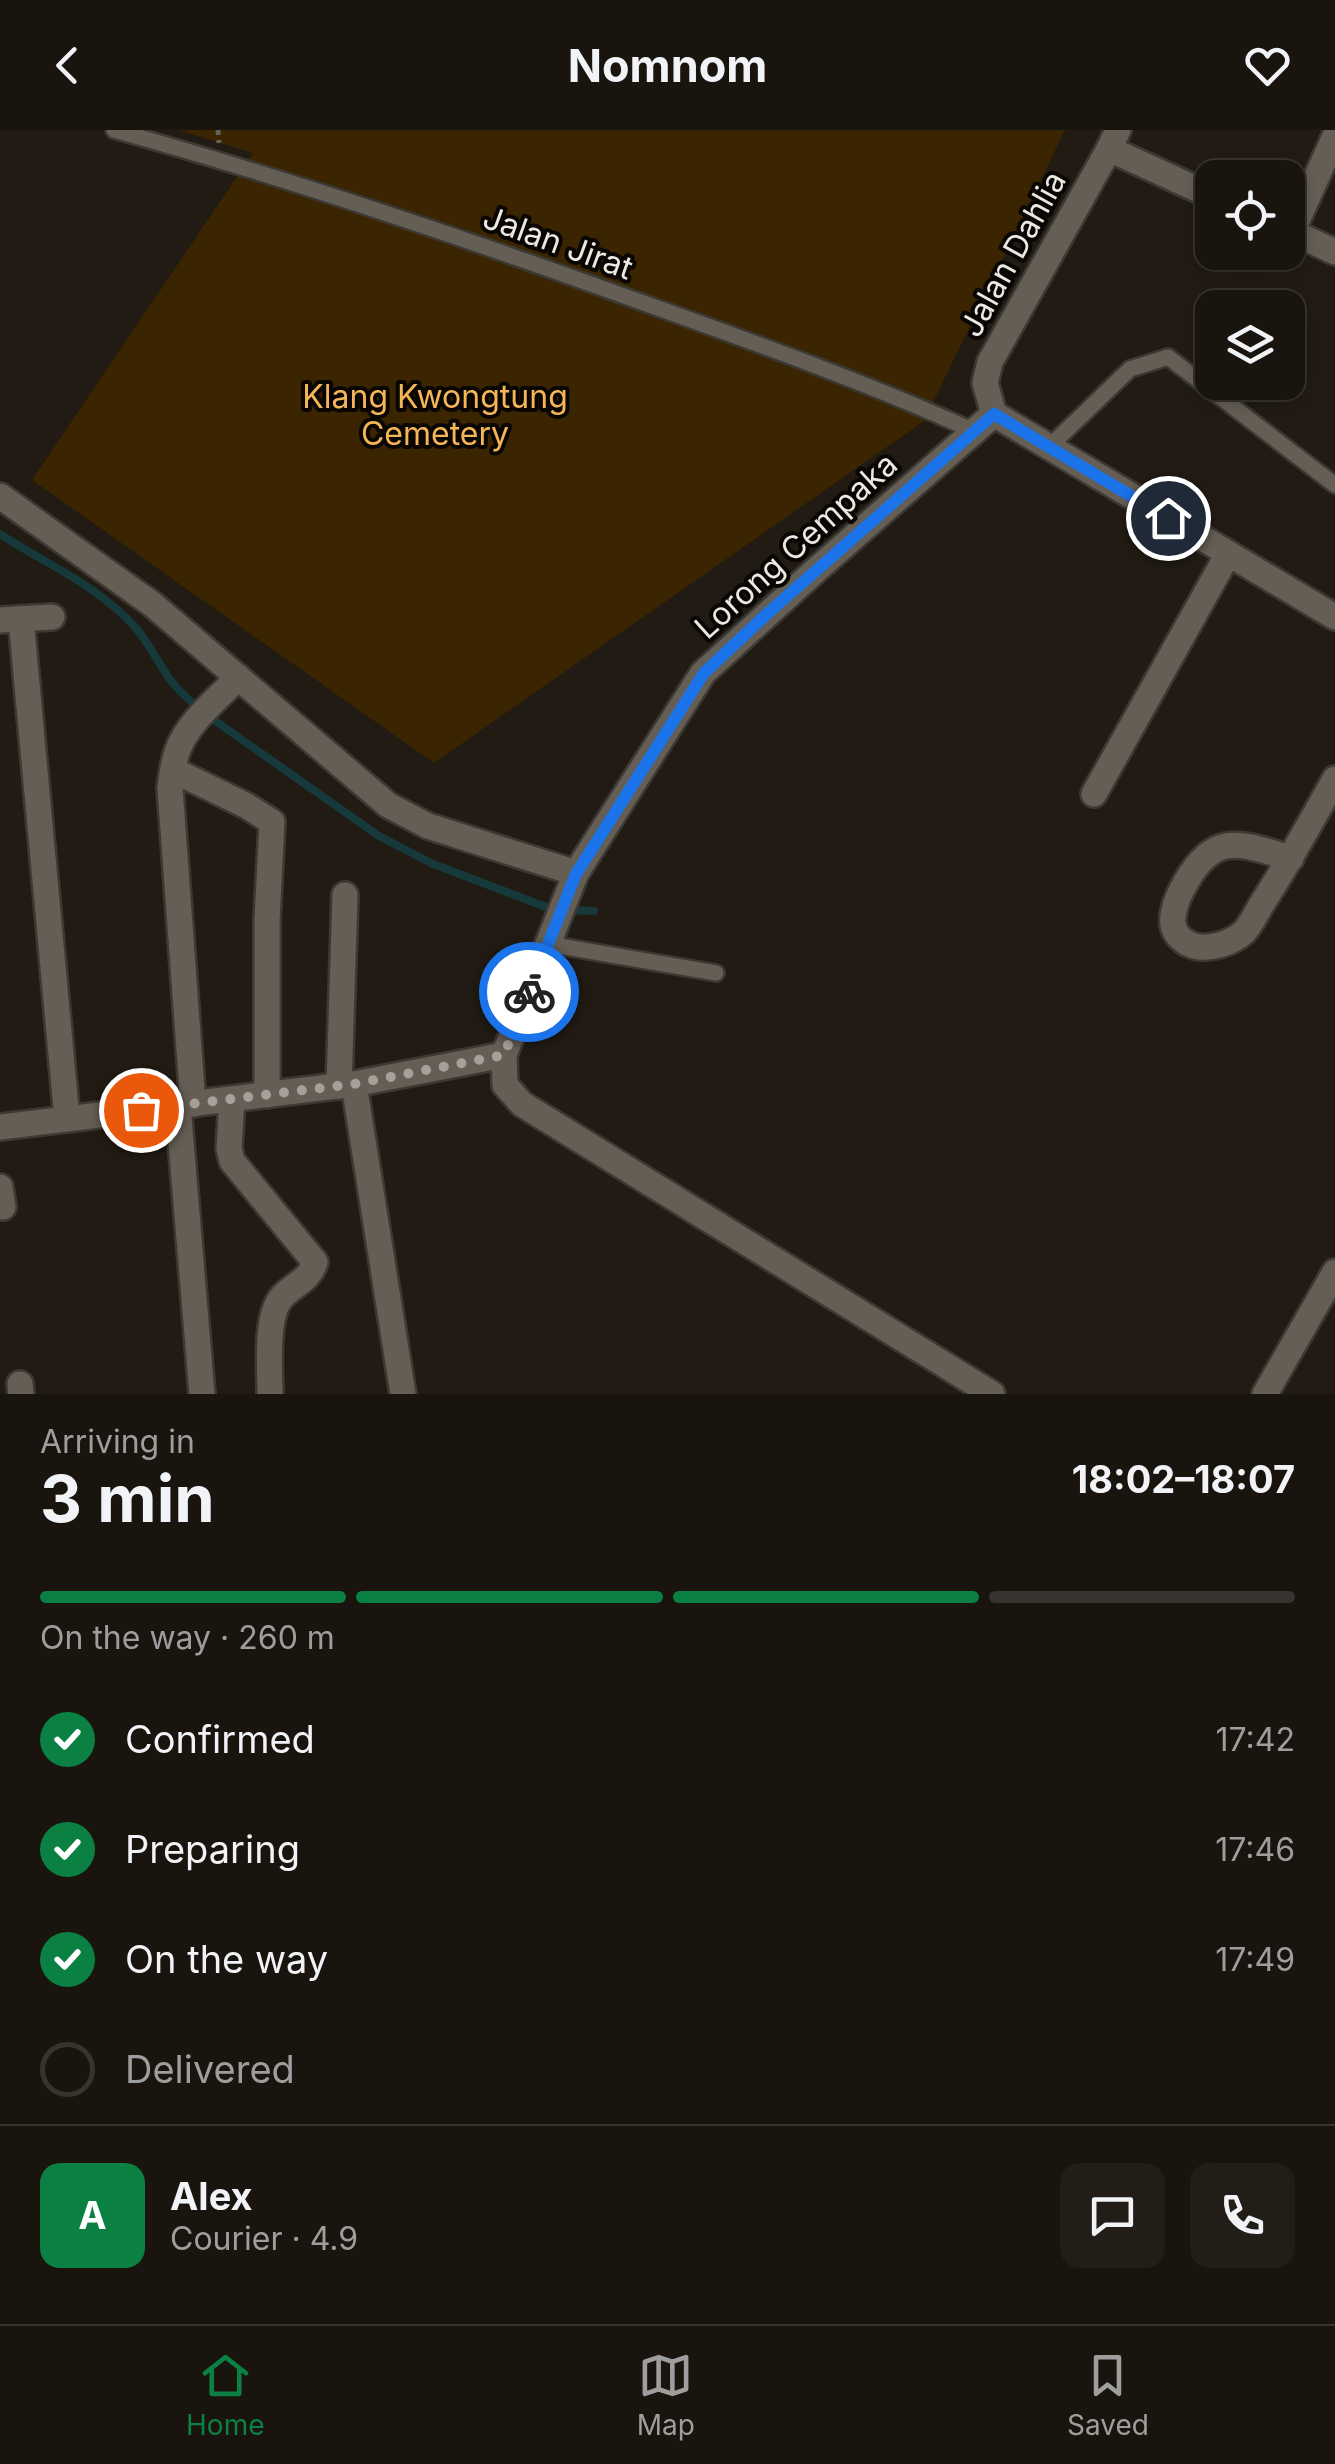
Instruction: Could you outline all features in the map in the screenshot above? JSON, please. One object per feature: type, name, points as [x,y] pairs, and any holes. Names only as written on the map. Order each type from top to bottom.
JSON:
[{"type":"street","points":[[1305,199],[1335,136]]},
{"type":"street","name":"Jalan Dahlia","points":[[984,423],[990,362],[1113,139]]},
{"type":"street","points":[[1113,139],[1195,186]]},
{"type":"street","points":[[1305,238],[1335,252]]},
{"type":"street","points":[[984,423],[1048,448],[1335,617]]},
{"type":"street","name":"Lorong Cempaka","points":[[504,1055],[568,895],[704,673],[984,423]]},
{"type":"street","points":[[0,496],[152,604],[388,806],[568,895]]},
{"type":"street","points":[[1094,794],[1228,554]]},
{"type":"street","points":[[52,617],[11,620],[67,1119]]},
{"type":"street","points":[[202,1394],[170,794],[181,742],[238,677]]},
{"type":"street","points":[[173,770],[272,822],[267,920],[267,1095]]},
{"type":"street","points":[[1291,858],[1248,845],[1229,843],[1214,848],[1201,860],[1179,896],[1174,910],[1176,935],[1192,945],[1210,947],[1244,931],[1291,858],[1335,780]]},
{"type":"street","points":[[345,895],[347,1085],[403,1394]]},
{"type":"street","points":[[0,1128],[347,1085],[504,1055],[505,1086],[522,1104],[992,1394]]},
{"type":"street","points":[[232,1099],[232,1161],[315,1262],[308,1276],[278,1302],[270,1338],[270,1394]]},
{"type":"street","points":[[1265,1394],[1335,1272]]},
{"type":"lane","name":"Jalan Jirat","points":[[114,130],[460,237],[921,407],[984,423]]},
{"type":"lane","points":[[1048,448],[1130,369],[1168,357],[1335,485]]},
{"type":"lane","points":[[548,944],[716,973]]},
{"type":"green space","name":"Klang Kwongtung Cemetery","points":[[178,130],[1065,130],[924,421],[434,763],[32,480],[253,153]]},
{"type":"waterway","points":[[0,534],[104,599],[139,632],[169,678],[190,700],[379,836],[433,864],[554,910]]},
{"type":"waterway","points":[[568,910],[594,911]]},
{"type":"way so far","points":[[141,1110],[354,1084],[504,1055],[529,992]]},
{"type":"route","points":[[529,992],[576,874],[704,673],[994,414],[1168,518]]}]
